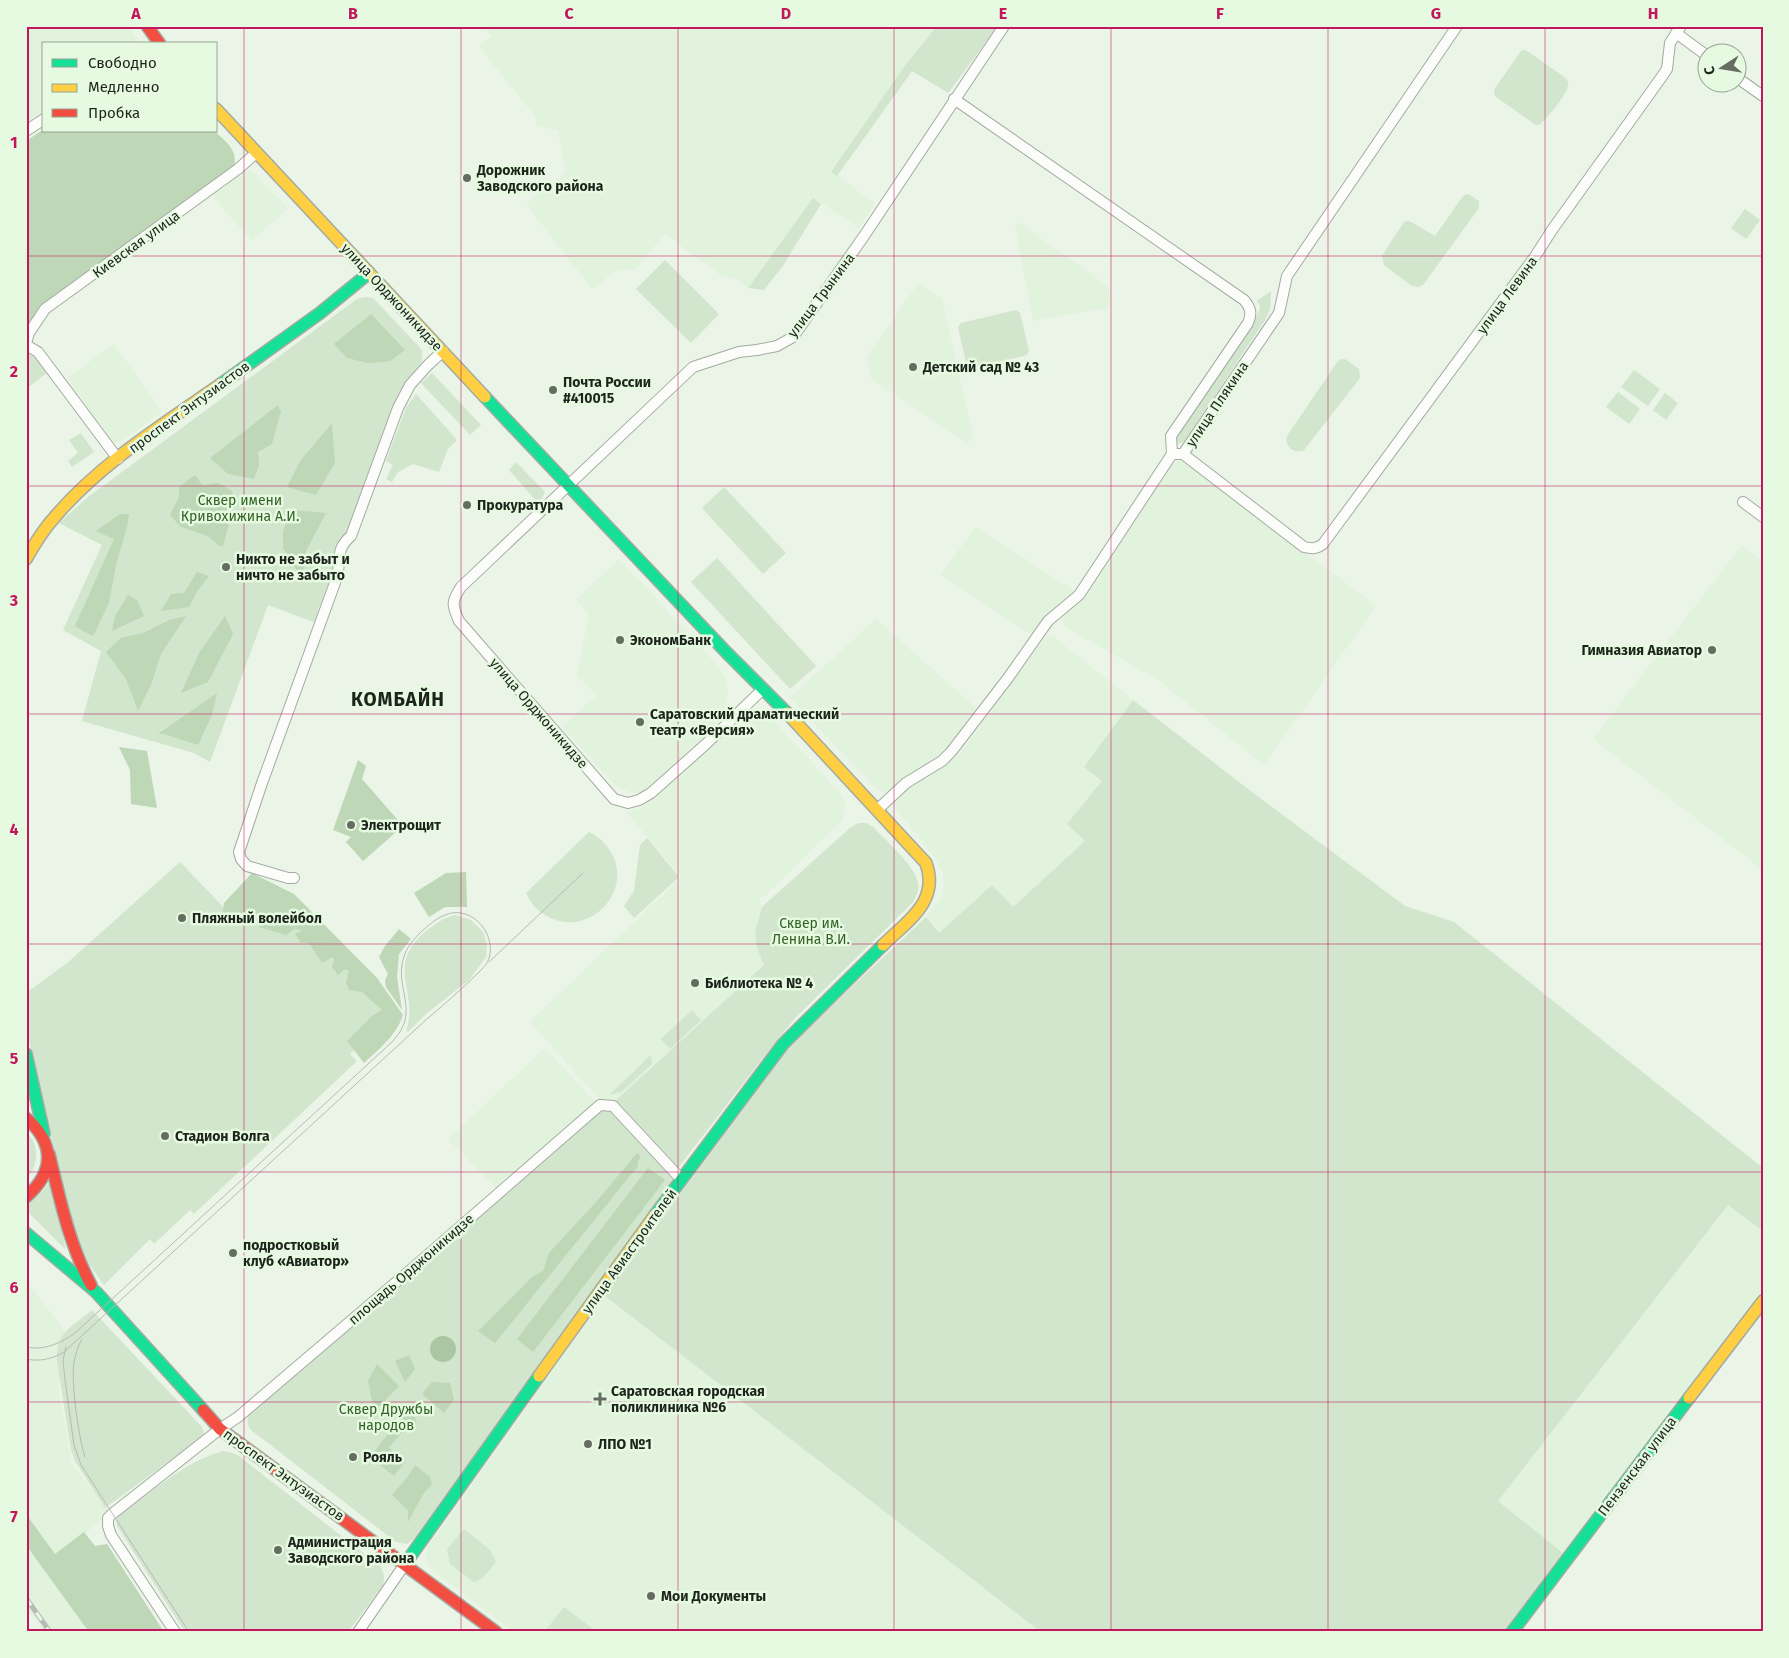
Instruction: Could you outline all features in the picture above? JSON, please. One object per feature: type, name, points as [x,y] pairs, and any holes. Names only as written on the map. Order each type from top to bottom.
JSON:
[{"type":"main road","points":[[147,26],[155,42]]},
{"type":"main road","name":"улица Орджоникидзе","points":[[218,111],[926,863],[930,873],[931,884],[929,894]]},
{"type":"main road","name":"проспект Энтузиастов","points":[[26,559],[37,538],[81,489],[118,459],[277,344],[369,273]]},
{"type":"main road","name":"улица Авиастроителей","points":[[405,1564],[682,1178],[783,1044],[912,918],[922,907],[929,894]]},
{"type":"main road","name":"проспект Энтузиастов","points":[[26,1054],[47,1148],[73,1243],[85,1275],[96,1292]]},
{"type":"main road","name":"проспект Энтузиастов","points":[[26,1118],[39,1129],[47,1148],[47,1170],[44,1178],[34,1192],[26,1197]]},
{"type":"main road","name":"проспект Энтузиастов","points":[[26,1233],[96,1292],[220,1429],[496,1632]]},
{"type":"main road","name":"Пензенская улица","points":[[1512,1632],[1763,1301]]},
{"type":"street","name":"улица Трынина","points":[[568,485],[693,367],[738,352],[777,346],[793,337],[864,236],[1004,26]]},
{"type":"street","name":"улица Плякина","points":[[877,810],[906,784],[942,761],[1008,678],[1048,621],[1079,595],[1172,454],[1183,454],[1280,313],[1287,276],[1456,26]]},
{"type":"street","points":[[1679,29],[1696,45]]},
{"type":"street","name":"улица Левина","points":[[1183,454],[1304,547],[1312,549],[1318,548],[1323,544],[1536,255],[1663,75],[1666,69],[1670,43],[1679,29]]},
{"type":"street","points":[[1746,84],[1763,96]]},
{"type":"street","points":[[954,99],[1248,304],[1251,310],[1248,323],[1171,436],[1172,454]]},
{"type":"street","points":[[26,131],[42,120]]},
{"type":"street","name":"Киевская улица","points":[[26,344],[29,333],[45,309],[238,169],[256,153]]},
{"type":"street","points":[[26,344],[38,352],[118,459]]},
{"type":"street","points":[[294,878],[247,866],[241,859],[239,852],[264,777],[336,580],[340,549],[351,536],[398,408],[410,385],[443,352]]},
{"type":"street","name":"улица Орджоникидзе","points":[[568,485],[460,587],[454,596],[453,606],[459,621],[614,799],[628,803],[639,800],[651,793],[706,744],[763,688]]},
{"type":"street","points":[[1743,502],[1763,518]]},
{"type":"street","name":"площадь Орджоникидзе","points":[[175,1632],[111,1535],[108,1518],[220,1429],[238,1417],[400,1279],[600,1104],[614,1106],[682,1178]]},
{"type":"street","name":"улица Авиастроителей","points":[[358,1632],[405,1564]]},
{"type":"shaded area","points":[[26,26],[129,26],[137,39],[136,42],[42,42],[42,112],[26,123]]},
{"type":"shaded area","points":[[483,26],[937,26],[906,64],[831,172],[875,203],[859,228],[813,198],[748,288],[738,280],[723,277],[665,234],[635,269],[616,271],[592,289],[526,204],[566,172],[558,131],[536,125],[535,116],[479,47],[492,36]]},
{"type":"shaded area","points":[[42,130],[42,132],[216,132],[233,151],[235,160],[234,166],[40,308],[26,327],[26,141]]},
{"type":"shaded area","points":[[251,170],[288,208],[252,241],[213,197],[242,173]]},
{"type":"shaded area","points":[[1018,222],[1109,287],[1110,305],[1106,311],[1097,309],[1033,321],[1015,226]]},
{"type":"shaded area","name":"Детский сад № 43","points":[[919,282],[942,299],[973,435],[968,443],[871,378],[867,357]]},
{"type":"shaded area","points":[[371,314],[405,350],[390,361],[368,363],[347,358],[334,344]]},
{"type":"shaded area","points":[[114,344],[162,412],[118,443],[112,442],[67,378]]},
{"type":"shaded area","points":[[278,405],[281,411],[272,444],[258,452],[259,465],[254,479],[228,474],[210,458]]},
{"type":"shaded area","points":[[332,423],[335,463],[316,495],[287,487],[300,461]]},
{"type":"shaded area","points":[[1183,461],[1376,606],[1264,765],[1157,679],[1065,627],[1062,620],[1082,600],[1172,463]]},
{"type":"shaded area","points":[[195,475],[202,485],[218,483],[232,491],[235,505],[225,513],[230,520],[223,546],[219,546],[208,536],[181,527],[170,515],[179,497],[179,487]]},
{"type":"shaded area","points":[[292,510],[326,513],[306,551],[302,579],[283,548],[283,531]]},
{"type":"shaded area","points":[[120,514],[129,514],[127,527],[116,565],[109,603],[93,636],[75,626],[114,539],[96,531]]},
{"type":"shaded area","points":[[975,527],[1075,591],[1050,612],[1032,635],[941,575]]},
{"type":"shaded area","name":"Гимназия Авиатор","points":[[1742,545],[1763,562],[1763,870],[1593,739]]},
{"type":"shaded area","points":[[619,559],[719,667],[726,678],[728,691],[727,703],[723,711],[703,740],[650,788],[633,793],[617,787],[562,727],[597,695],[577,676],[589,614],[576,600]]},
{"type":"shaded area","points":[[197,572],[209,576],[198,590],[189,607],[161,611],[171,594],[184,593]]},
{"type":"shaded area","points":[[128,595],[137,600],[144,616],[112,631],[115,616]]},
{"type":"shaded area","points":[[186,616],[161,654],[151,685],[138,711],[126,679],[106,652],[121,638],[143,633],[169,620]]},
{"type":"shaded area","points":[[225,616],[233,634],[208,682],[181,693],[199,653]]},
{"type":"shaded area","points":[[876,619],[978,710],[948,749],[937,759],[889,792],[883,793],[790,698]]},
{"type":"shaded area","points":[[1050,636],[1133,700],[1084,767],[1103,781],[1068,823],[1086,840],[1013,907],[992,885],[939,933],[926,917],[941,898],[944,886],[942,870],[935,858],[897,810],[895,805],[897,799],[910,787],[957,757],[1046,637]]},
{"type":"shaded area","points":[[217,693],[212,715],[198,745],[164,734],[158,734]]},
{"type":"shaded area","points":[[762,714],[769,717],[842,795],[845,803],[843,820],[765,896],[759,899],[762,907],[755,932],[757,948],[764,965],[614,1102],[600,1100],[530,1022],[681,877],[626,812],[641,808],[710,747],[746,719],[753,715]]},
{"type":"shaded area","points":[[119,747],[147,751],[157,808],[131,804],[130,770]]},
{"type":"shaded area","points":[[358,760],[366,766],[362,779],[403,826],[363,861],[346,842],[351,837],[333,830]]},
{"type":"shaded area","points":[[466,872],[467,907],[445,907],[429,917],[414,893],[446,873]]},
{"type":"shaded area","points":[[252,873],[294,894],[377,978],[403,1015],[392,1035],[364,1063],[347,1041],[372,1016],[382,1010],[362,992],[349,990],[346,983],[349,971],[345,969],[338,975],[332,967],[333,957],[322,963],[309,943],[301,943],[295,934],[302,930],[294,929],[286,935],[259,927],[257,921],[231,923],[222,917],[224,903]]},
{"type":"shaded area","points":[[399,929],[411,939],[399,954],[397,977],[402,1010],[386,987],[385,980],[388,974],[379,957],[385,946]]},
{"type":"shaded area","points":[[545,1048],[596,1103],[496,1188],[448,1139]]},
{"type":"shaded area","points":[[637,1153],[641,1156],[638,1166],[495,1343],[478,1331],[532,1277],[543,1271],[549,1253],[596,1202]]},
{"type":"shaded area","points":[[648,1168],[665,1180],[533,1352],[517,1339]]},
{"type":"shaded area","points":[[1728,1204],[1763,1231],[1763,1288],[1563,1553],[1498,1501]]},
{"type":"shaded area","points":[[26,1281],[78,1348],[58,1386],[72,1464],[110,1513],[55,1557],[26,1520]]},
{"type":"shaded area","points":[[605,1296],[1041,1632],[513,1632],[435,1572],[428,1564],[426,1557],[427,1548]]},
{"type":"shaded area","points":[[443,1336],[452,1340],[456,1349],[452,1358],[443,1362],[434,1358],[430,1349],[434,1340]]},
{"type":"shaded area","points":[[409,1355],[415,1369],[405,1382],[395,1361]]},
{"type":"shaded area","points":[[377,1364],[399,1386],[374,1412],[368,1381]]},
{"type":"shaded area","points":[[432,1382],[450,1383],[454,1400],[444,1413],[422,1394]]},
{"type":"shaded area","points":[[413,1402],[416,1424],[410,1431],[401,1433],[389,1448],[405,1462],[394,1476],[370,1457]]},
{"type":"shaded area","points":[[415,1465],[430,1477],[432,1484],[423,1494],[408,1522],[408,1510],[392,1495],[407,1478]]},
{"type":"shaded area","points":[[26,1514],[55,1554],[84,1532],[95,1546],[107,1544],[164,1632],[89,1632],[26,1545]]},
{"type":"shaded area","points":[[26,1545],[89,1632],[44,1632],[26,1607]]},
{"type":"green space","points":[[937,26],[998,26],[948,93],[912,71],[837,176],[831,172],[906,64]]},
{"type":"green space","points":[[1524,50],[1566,78],[1568,83],[1561,100],[1539,125],[1536,125],[1494,94],[1495,88],[1521,51]]},
{"type":"green space","points":[[1467,194],[1479,201],[1479,208],[1423,285],[1418,287],[1412,286],[1384,265],[1382,256],[1404,222],[1411,222],[1435,236],[1463,196]]},
{"type":"green space","points":[[813,198],[821,204],[782,267],[764,290],[748,288]]},
{"type":"green space","points":[[1745,209],[1760,220],[1746,239],[1731,228]]},
{"type":"green space","points":[[665,260],[719,314],[691,343],[636,289]]},
{"type":"green space","points":[[1271,291],[1270,309],[1265,320],[1184,442],[1177,444],[1175,441],[1176,436],[1259,312],[1260,306],[1257,301]]},
{"type":"green space","name":"Сквер имени Кривохижина А.И.","points":[[373,298],[422,350],[422,361],[396,400],[348,534],[340,538],[335,549],[333,556],[334,568],[314,622],[268,605],[210,762],[194,753],[82,721],[101,651],[63,630],[102,545],[59,523],[88,497],[357,299]]},
{"type":"green space","points":[[1016,310],[1020,313],[1029,351],[1027,355],[972,369],[967,367],[958,327],[961,323]]},
{"type":"green space","points":[[26,354],[35,357],[48,372],[26,389]]},
{"type":"green space","points":[[1341,359],[1345,359],[1359,369],[1360,378],[1304,450],[1297,451],[1291,449],[1286,440],[1287,436]]},
{"type":"green space","points":[[1634,370],[1660,389],[1648,406],[1621,387]]},
{"type":"green space","points":[[432,373],[481,425],[470,435],[421,383]]},
{"type":"green space","points":[[1618,392],[1640,409],[1629,424],[1606,407]]},
{"type":"green space","points":[[1665,393],[1678,403],[1666,420],[1653,410]]},
{"type":"green space","points":[[416,394],[457,440],[448,449],[439,472],[413,464],[398,472],[392,482],[386,479],[393,465],[386,461],[406,408]]},
{"type":"green space","points":[[81,433],[94,452],[72,467],[68,461],[78,453],[69,440]]},
{"type":"green space","points":[[516,462],[545,492],[539,504],[509,470]]},
{"type":"green space","points":[[724,487],[786,553],[763,574],[702,508]]},
{"type":"green space","points":[[717,558],[816,666],[790,689],[691,582]]},
{"type":"green space","points":[[1133,700],[1248,789],[1405,906],[1454,922],[1763,1168],[1763,1231],[1728,1205],[1498,1501],[1563,1553],[1503,1632],[1041,1632],[605,1296],[789,1047],[806,1030],[926,917],[939,933],[992,885],[1013,907],[1085,841],[1067,824],[1102,781],[1084,767]]},
{"type":"green space","name":"Сквер им. Ленина В.И.","points":[[859,823],[866,823],[873,827],[912,869],[918,887],[913,902],[796,1017],[678,1168],[614,1102],[764,965],[757,948],[755,932],[762,907],[851,827]]},
{"type":"green space","points":[[589,832],[602,841],[615,860],[617,877],[613,894],[604,907],[590,917],[573,922],[555,920],[537,909],[526,893]]},
{"type":"green space","points":[[647,838],[679,877],[634,918],[624,906],[634,891],[640,845]]},
{"type":"green space","name":"Стадион Волга","points":[[180,862],[233,917],[289,907],[393,1013],[350,1054],[357,1061],[194,1214],[190,1210],[154,1244],[150,1239],[104,1285],[89,1264],[71,1221],[26,1027],[26,993],[66,964]]},
{"type":"green space","points":[[455,915],[471,920],[483,932],[487,945],[486,957],[469,980],[427,1013],[408,1032],[406,1031],[409,1004],[405,980],[407,957],[413,945],[425,932],[439,922]]},
{"type":"green space","points":[[692,1010],[701,1020],[670,1049],[661,1039]]},
{"type":"green space","points":[[651,1055],[652,1064],[621,1092],[609,1095]]},
{"type":"green space","name":"Сквер Дружбы народов","points":[[608,1109],[615,1112],[669,1169],[672,1178],[671,1184],[413,1540],[406,1544],[396,1542],[251,1430],[248,1425],[250,1411],[601,1110]]},
{"type":"green space","points":[[26,1132],[34,1143],[36,1156],[33,1169],[26,1180]]},
{"type":"green space","points":[[50,1181],[66,1250],[26,1210],[26,1204],[40,1194]]},
{"type":"green space","points":[[92,1310],[201,1426],[204,1432],[202,1437],[105,1508],[75,1461],[71,1450],[57,1361],[57,1351],[62,1336],[71,1326]]},
{"type":"green space","points":[[223,1451],[239,1456],[380,1566],[384,1575],[383,1585],[348,1632],[185,1632],[117,1526],[116,1519],[182,1470],[209,1455]]},
{"type":"green space","points":[[464,1529],[490,1550],[496,1562],[482,1579],[474,1582],[450,1564],[447,1549]]},
{"type":"green space","points":[[564,1607],[597,1632],[544,1632]]},
{"type":"tram line","points":[[489,962],[583,873]]},
{"type":"tram line","points":[[26,1347],[46,1347],[64,1340],[75,1333],[392,1042],[401,1030],[406,1018],[402,981],[403,960],[417,936],[434,921],[449,914],[461,913],[469,915],[481,925],[489,941],[490,956],[487,963],[467,984],[64,1352],[46,1359],[26,1359]]},
{"type":"tram line","points":[[82,1339],[74,1362],[73,1383],[85,1457]]},
{"type":"tram line","points":[[66,1347],[63,1360],[65,1380],[74,1445],[81,1465],[189,1632]]},
{"type":"railway","points":[[26,1598],[50,1632]]},
{"type":"traffic: fast","points":[[221,384],[320,313],[369,273]]},
{"type":"traffic: fast","points":[[485,397],[726,652],[787,713]]},
{"type":"traffic: fast","points":[[655,1215],[783,1044],[883,945]]},
{"type":"traffic: fast","points":[[26,1054],[44,1134]]},
{"type":"traffic: fast","points":[[26,1233],[96,1292],[203,1410]]},
{"type":"traffic: fast","points":[[405,1564],[539,1376]]},
{"type":"traffic: fast","points":[[1512,1632],[1689,1398]]},
{"type":"traffic: slow","points":[[218,111],[485,397]]},
{"type":"traffic: slow","points":[[26,559],[50,523],[91,480],[133,446],[221,384]]},
{"type":"traffic: slow","points":[[787,713],[926,863],[929,889],[925,900],[911,919],[883,945]]},
{"type":"traffic: slow","points":[[539,1376],[655,1215]]},
{"type":"traffic: slow","points":[[1689,1398],[1763,1301]]},
{"type":"traffic: jam","points":[[147,26],[159,42]]},
{"type":"traffic: jam","points":[[26,1118],[42,1137],[48,1158],[42,1178],[26,1197]]},
{"type":"traffic: jam","points":[[49,1154],[71,1237],[91,1285]]},
{"type":"traffic: jam","points":[[203,1410],[220,1429],[496,1632]]},
{"type":"place","name":"Дорожник Заводского района","points":[[467,178]]},
{"type":"place","name":"Детский сад № 43","points":[[913,367]]},
{"type":"place","name":"Почта России #410015","points":[[553,390]]},
{"type":"place","name":"Прокуратура","points":[[467,505]]},
{"type":"place","name":"Никто не забыт и ничто не забыто","points":[[226,567]]},
{"type":"place","name":"ЭкономБанк","points":[[620,640]]},
{"type":"place","name":"Гимназия Авиатор","points":[[1712,650]]},
{"type":"place","name":"Саратовский драматический театр «Версия»","points":[[640,722]]},
{"type":"place","name":"Электрощит","points":[[351,825]]},
{"type":"place","name":"Пляжный волейбол","points":[[182,918]]},
{"type":"place","name":"Библиотека № 4","points":[[695,983]]},
{"type":"place","name":"Стадион Волга","points":[[165,1136]]},
{"type":"place","name":"подростковый клуб «Авиатор»","points":[[233,1253]]},
{"type":"place","name":"Саратовская городская поликлиника №6","points":[[600,1399]]},
{"type":"place","name":"ЛПО №1","points":[[588,1444]]},
{"type":"place","name":"Рояль","points":[[353,1457]]},
{"type":"place","name":"Администрация Заводского района","points":[[278,1550]]},
{"type":"place","name":"Мои Документы","points":[[651,1596]]},
{"type":"district","name":"КОМБАЙН","points":[[398,699]]}]
